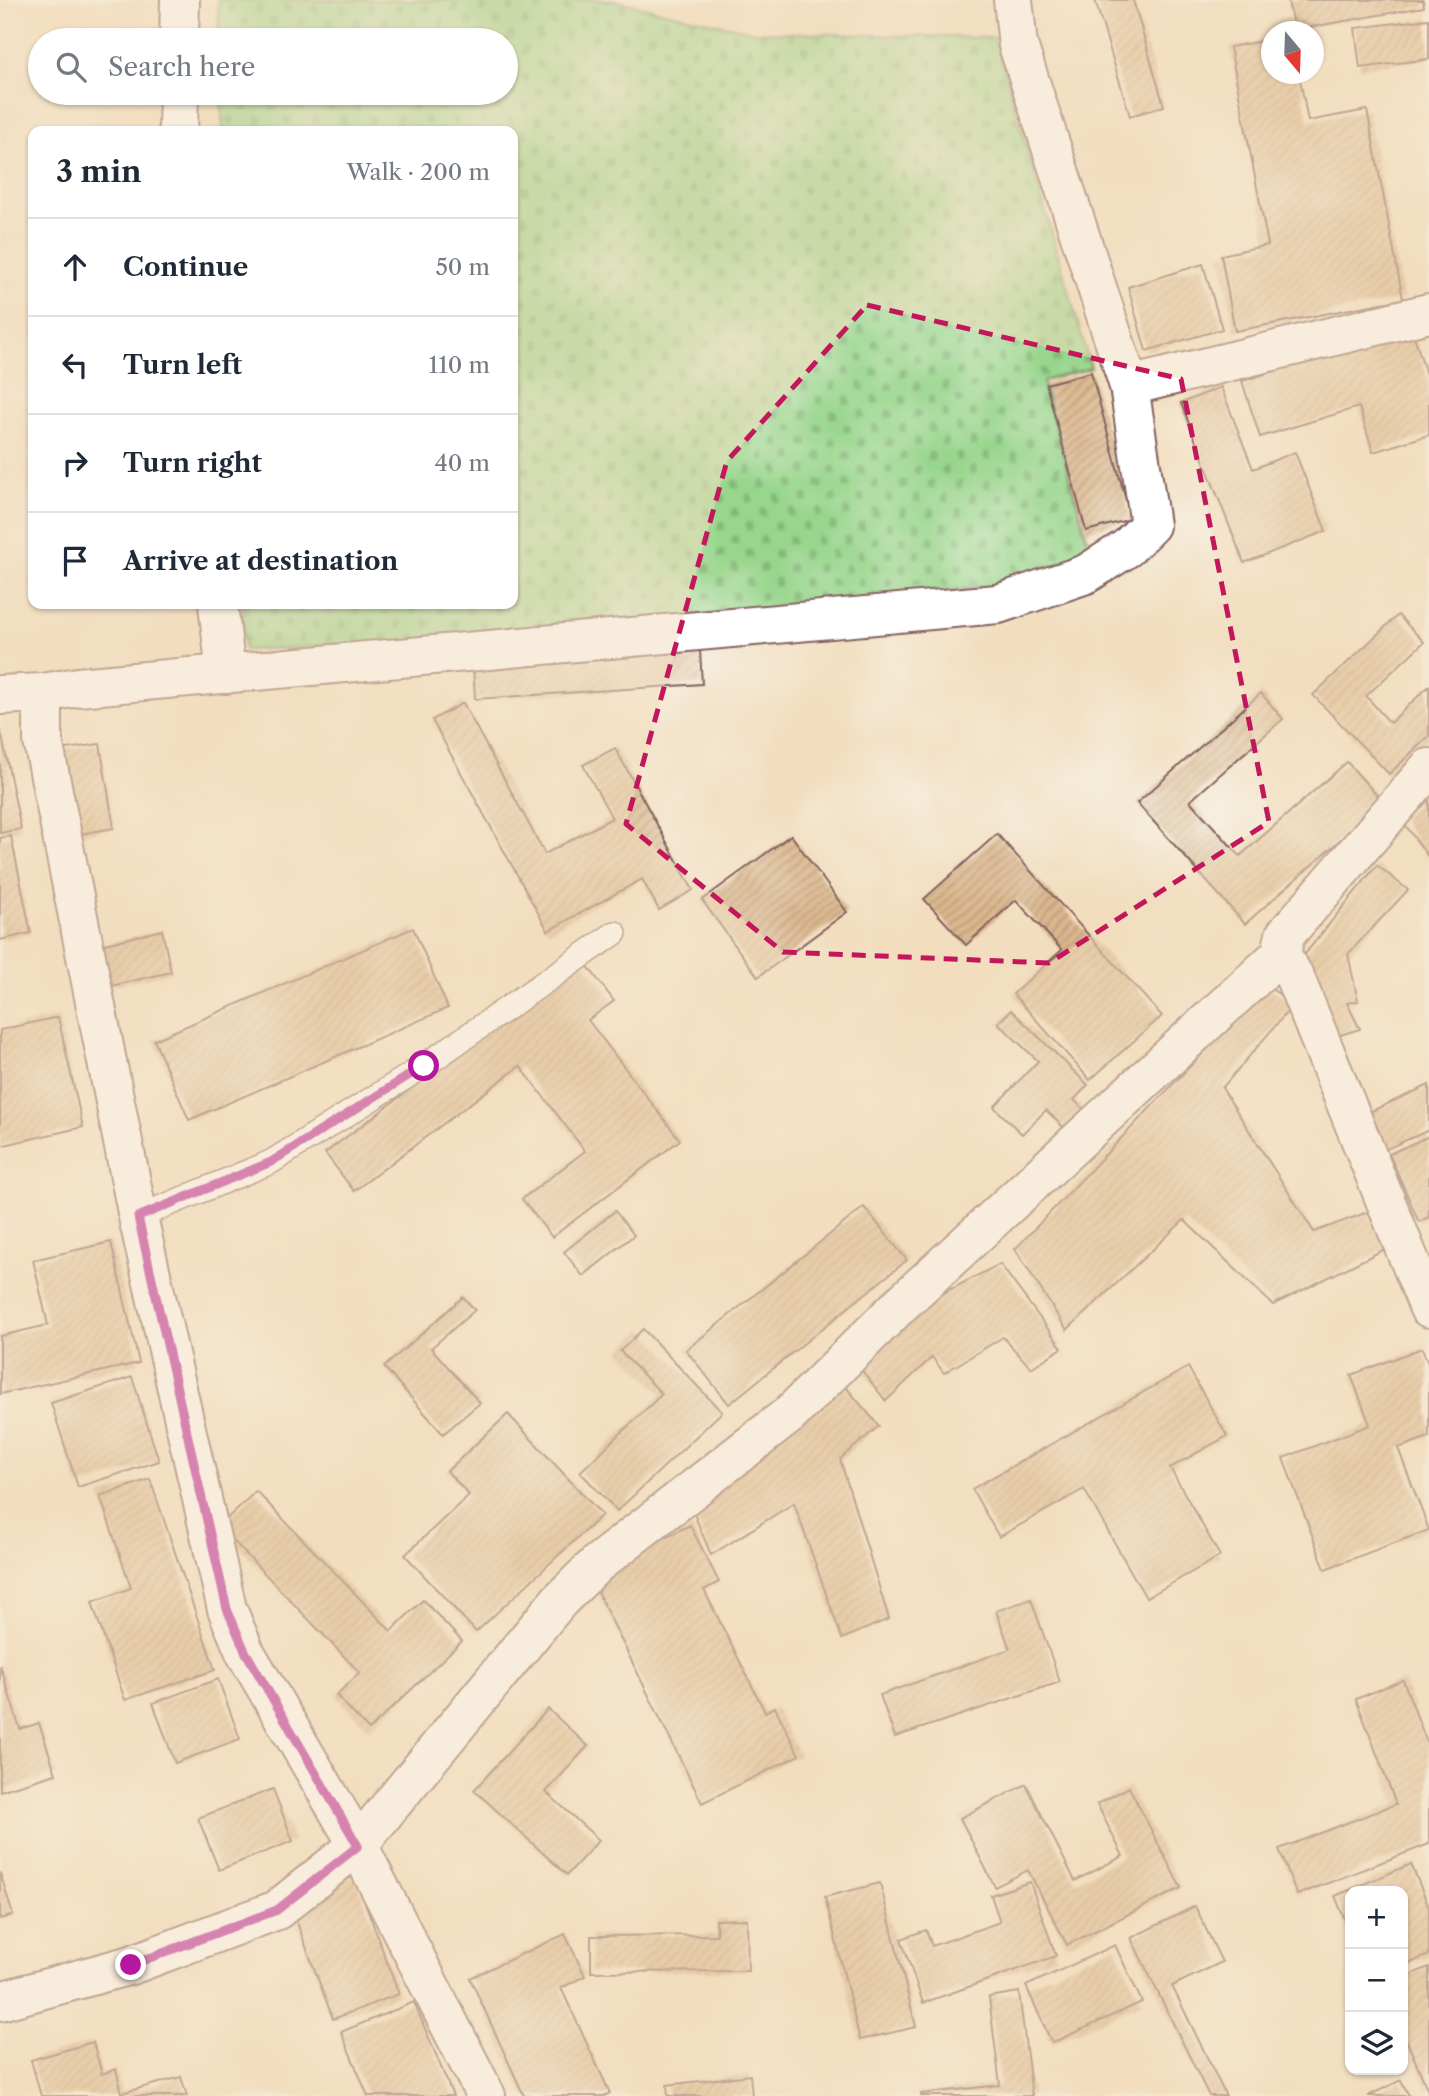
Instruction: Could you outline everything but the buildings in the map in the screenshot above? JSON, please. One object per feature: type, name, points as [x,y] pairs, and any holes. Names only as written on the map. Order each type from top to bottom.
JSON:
[{"type":"street","points":[[179,28],[180,0]]},
{"type":"street","points":[[0,695],[998,604],[1086,574],[1128,548],[1150,524],[1129,386],[1018,45],[1013,0]]},
{"type":"street","points":[[178,126],[179,105]]},
{"type":"street","points":[[1129,386],[1429,313]]},
{"type":"street","points":[[219,609],[226,674]]},
{"type":"street","points":[[43,693],[43,741],[138,1217],[227,1609],[245,1651],[358,1846],[486,2096]]},
{"type":"street","points":[[0,2001],[131,1965],[277,1910],[358,1846],[559,1601],[598,1563],[789,1415],[902,1303],[1281,954],[1285,935],[1429,768]]},
{"type":"street","points":[[1281,954],[1295,978],[1429,1308]]},
{"type":"lane","points":[[138,1217],[271,1162],[424,1066],[615,933]]},
{"type":"highlighted area","points":[[867,305],[1181,379],[1269,822],[1049,963],[783,952],[626,824],[727,461]]},
{"type":"green space","points":[[218,0],[611,0],[755,32],[995,38],[1091,368],[1043,381],[1096,572],[641,632],[244,650],[242,609],[518,609],[518,126],[223,126],[222,105],[518,105],[518,28],[219,28]]},
{"type":"route","points":[[131,1965],[277,1910],[358,1846],[245,1651],[227,1609],[138,1217],[271,1162],[424,1066]]}]
